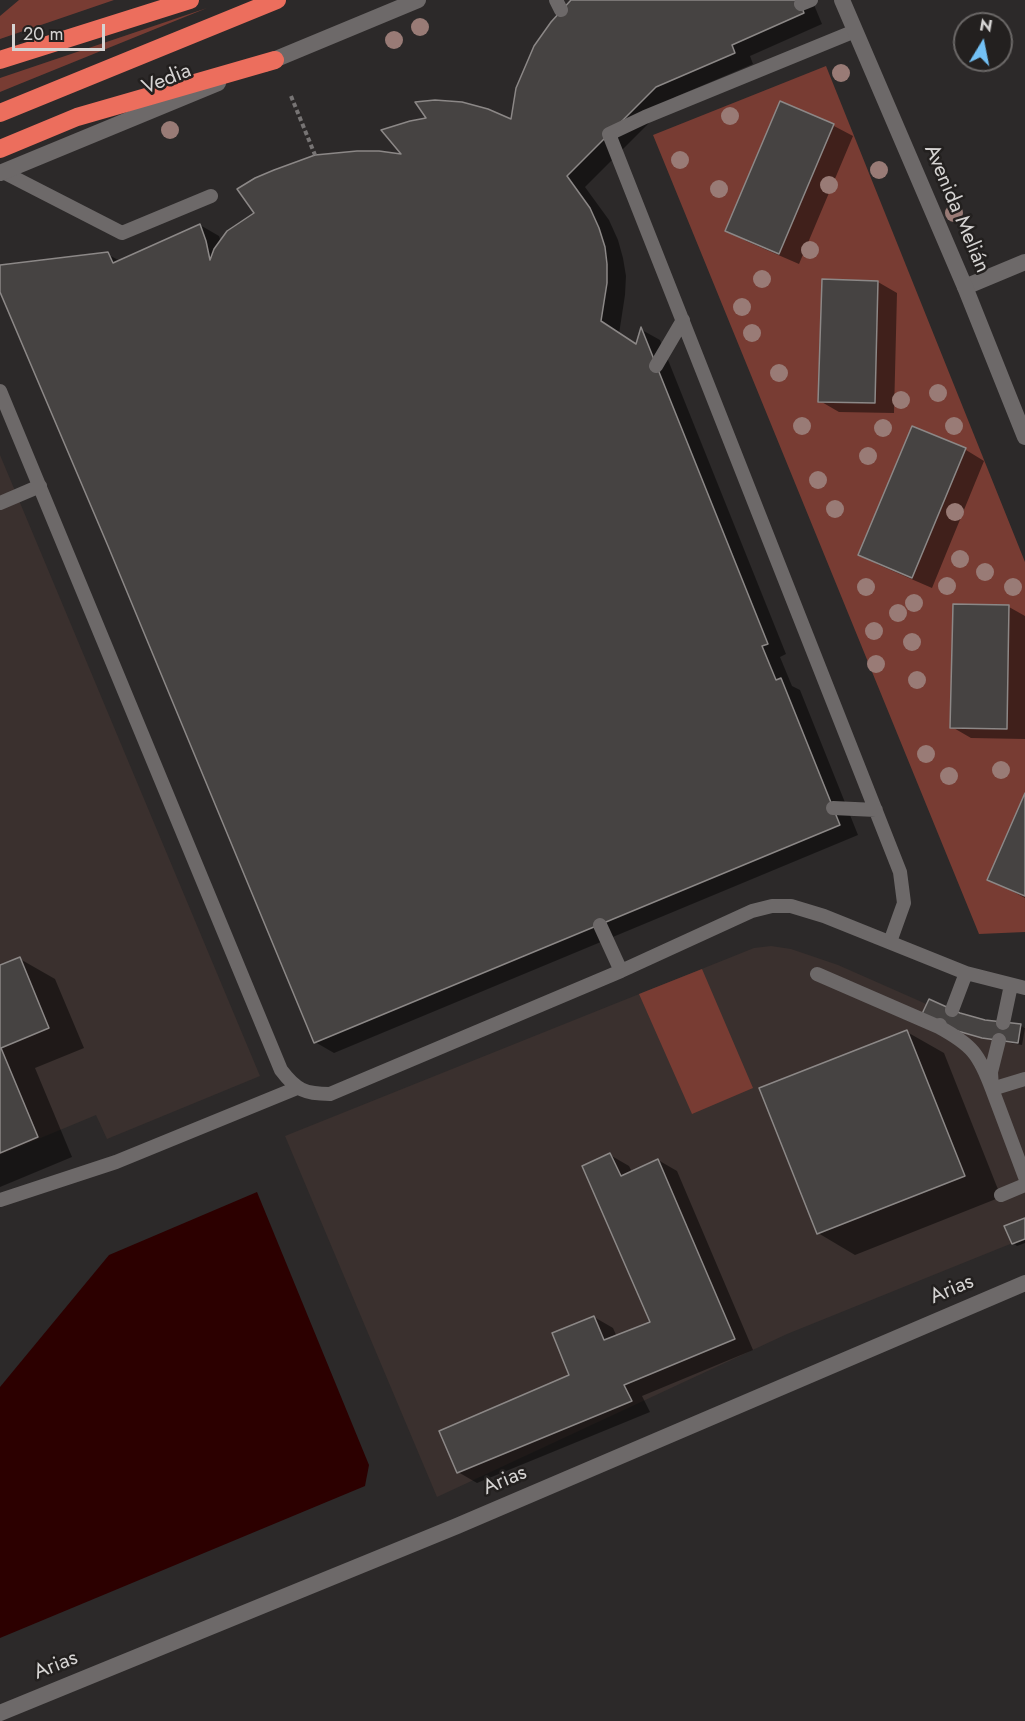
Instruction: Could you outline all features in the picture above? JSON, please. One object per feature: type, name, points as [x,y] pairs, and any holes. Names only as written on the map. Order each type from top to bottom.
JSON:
[{"type":"highway","points":[[0,60],[190,0]]},
{"type":"highway","points":[[0,113],[277,0]]},
{"type":"highway","points":[[0,149],[77,117],[275,60]]},
{"type":"street","name":"Vedia","points":[[2,173],[418,0]]},
{"type":"street","name":"Avenida Melián","points":[[842,0],[965,287],[1025,437]]},
{"type":"street","points":[[965,287],[1025,262]]},
{"type":"street","name":"Arias","points":[[0,1713],[457,1526],[1025,1283]]},
{"type":"lane","points":[[855,31],[609,134],[900,872],[904,903],[890,942]]},
{"type":"lane","points":[[2,173],[122,232],[211,196]]},
{"type":"lane","points":[[656,366],[683,320]]},
{"type":"lane","points":[[0,392],[281,1070],[297,1088],[312,1094],[330,1094],[621,971],[752,911],[772,906],[791,906],[809,911],[966,973],[1025,988]]},
{"type":"lane","points":[[0,503],[40,486]]},
{"type":"lane","points":[[834,808],[876,810]]},
{"type":"lane","points":[[600,925],[621,971]]},
{"type":"lane","points":[[952,1010],[966,973]]},
{"type":"lane","points":[[817,974],[940,1026],[965,1042],[984,1067],[1025,1177]]},
{"type":"lane","points":[[1003,1023],[1011,985]]},
{"type":"lane","points":[[992,1089],[991,1072],[999,1040]]},
{"type":"lane","points":[[992,1089],[1025,1079]]},
{"type":"lane","points":[[0,1200],[116,1162],[297,1088]]},
{"type":"lane","points":[[1001,1194],[1025,1185]]},
{"type":"path","points":[[291,96],[315,155]]},
{"type":"shaded area","points":[[19,0],[114,0],[0,39],[0,16]]},
{"type":"shaded area","points":[[207,8],[17,85],[0,92],[0,78]]},
{"type":"shaded area","points":[[826,66],[1025,562],[1025,932],[979,934],[653,135]]},
{"type":"shaded area","points":[[0,455],[260,1076],[107,1139],[96,1115],[0,1155]]},
{"type":"shaded area","points":[[771,946],[791,949],[838,965],[949,1014],[1002,1026],[1025,1027],[1025,1238],[787,1334],[437,1497],[285,1136],[754,948]]},
{"type":"shaded area","points":[[702,969],[753,1088],[692,1114],[639,994]]},
{"type":"shaded area","points":[[257,1192],[369,1465],[365,1486],[0,1638],[0,1387],[109,1255]]},
{"type":"building","points":[[571,0],[799,0],[804,13],[732,45],[735,53],[656,87],[567,176],[590,208],[605,247],[607,283],[601,321],[636,344],[641,327],[768,644],[762,646],[776,680],[781,678],[840,825],[314,1043],[0,292],[0,265],[108,252],[113,263],[200,224],[210,260],[214,249],[227,231],[254,213],[237,189],[255,178],[315,155],[357,151],[401,154],[381,130],[426,118],[415,102],[435,100],[462,102],[488,109],[511,119],[516,88],[534,46]]},
{"type":"building","points":[[780,101],[834,124],[779,254],[725,231]]},
{"type":"building","points":[[822,279],[878,281],[875,403],[818,402]]},
{"type":"building","points":[[912,426],[966,448],[912,578],[858,555]]},
{"type":"building","points":[[953,604],[1009,605],[1007,729],[950,728]]},
{"type":"building","points":[[1025,793],[1025,896],[987,880]]},
{"type":"building","points":[[20,957],[49,1028],[1,1048],[38,1137],[0,1153],[0,965]]},
{"type":"building","points":[[929,999],[960,1013],[985,1020],[1021,1024],[1018,1043],[982,1038],[954,1030],[921,1016]]},
{"type":"building","points":[[907,1030],[965,1176],[817,1234],[759,1088]]},
{"type":"building","points":[[610,1153],[621,1176],[658,1159],[735,1339],[624,1385],[632,1401],[457,1473],[439,1431],[569,1375],[552,1333],[594,1316],[604,1340],[650,1322],[582,1166]]},
{"type":"building","points":[[1025,1218],[1025,1239],[1012,1244],[1004,1226]]}]
